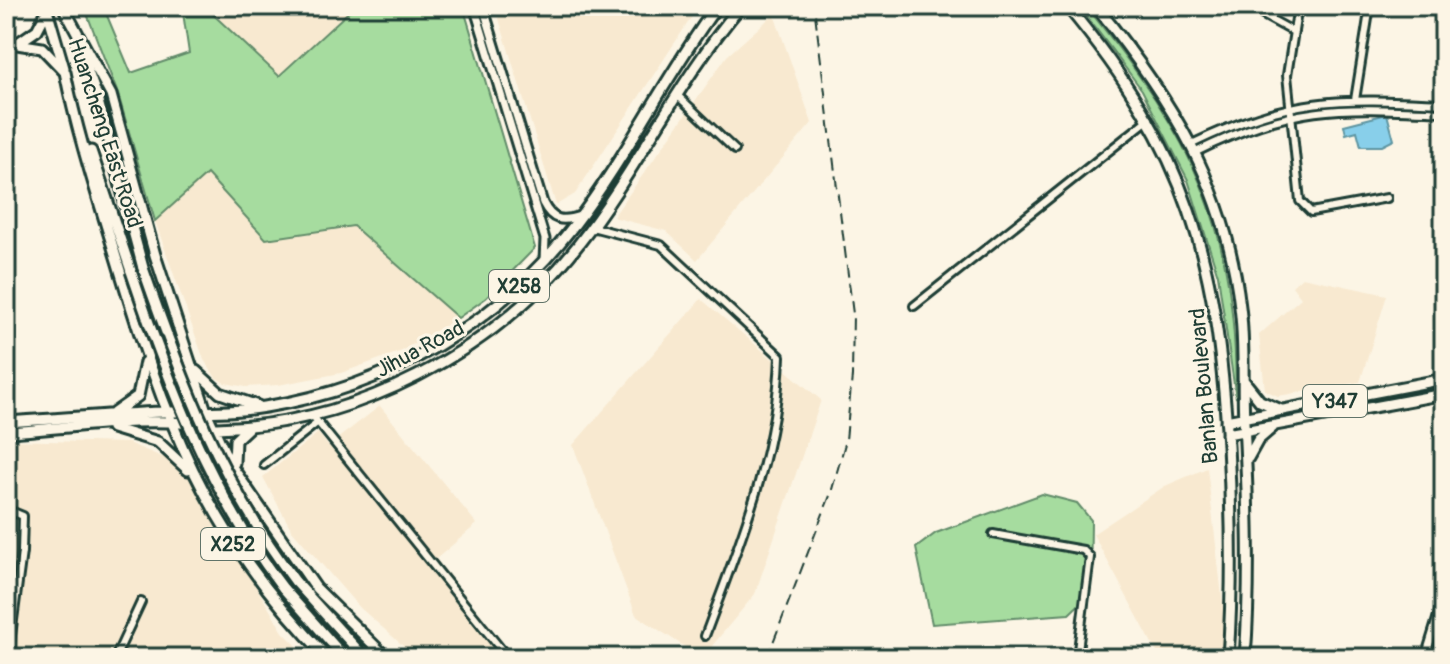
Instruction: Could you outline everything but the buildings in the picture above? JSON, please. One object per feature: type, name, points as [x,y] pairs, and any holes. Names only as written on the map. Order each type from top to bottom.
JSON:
[{"type":"main road","name":"Jihua Road","points":[[6,432],[265,407],[346,388],[422,356],[491,310],[544,261],[582,215],[717,6]]},
{"type":"main road","name":"Jihua Road","points":[[167,417],[214,428],[314,418],[391,387],[466,347],[533,294],[592,227],[677,95],[741,6]]},
{"type":"main road","name":"Banlan Boulevard","points":[[1067,6],[1107,54],[1149,119],[1180,183],[1204,253],[1219,326],[1227,434],[1232,553],[1228,658]]},
{"type":"main road","name":"Banlan Boulevard","points":[[1096,6],[1152,76],[1194,148],[1222,218],[1233,263],[1241,308],[1250,563],[1245,658]]},
{"type":"main road","points":[[11,45],[41,26],[47,7]]},
{"type":"main road","name":"Huancheng East Road","points":[[47,7],[65,72],[160,360],[201,455],[236,521],[283,588],[345,658]]},
{"type":"main road","points":[[65,8],[111,95],[155,255],[207,414],[237,474],[316,588],[387,658]]},
{"type":"main road","name":"Huancheng East Road","points":[[65,8],[96,94],[143,268],[175,361],[209,442],[248,515],[295,581],[365,658]]},
{"type":"main road","points":[[11,45],[42,48],[65,72],[167,417]]},
{"type":"main road","points":[[106,421],[138,396],[143,386],[146,354]]},
{"type":"main road","points":[[189,360],[199,375],[220,393],[265,407]]},
{"type":"main road","name":"Y347","points":[[1226,421],[1444,379]]},
{"type":"main road","points":[[1244,381],[1260,401],[1285,410]]},
{"type":"main road","name":"Y347","points":[[1227,434],[1444,394]]},
{"type":"main road","name":"X252","points":[[167,417],[194,477],[240,555],[328,658]]},
{"type":"main road","name":"Jihua Road","points":[[6,422],[106,421]]},
{"type":"main road","points":[[106,421],[158,442],[194,477]]},
{"type":"main road","points":[[237,474],[233,444],[240,432],[256,424]]},
{"type":"main road","points":[[1246,465],[1258,440],[1280,424]]},
{"type":"street","points":[[474,6],[545,239],[544,261]]},
{"type":"street","points":[[483,6],[543,203],[553,217],[561,221],[582,215]]},
{"type":"street","points":[[1256,6],[1263,15],[1294,32]]},
{"type":"street","points":[[1298,6],[1287,75],[1300,201],[1311,212],[1387,198]]},
{"type":"street","points":[[1354,108],[1370,6]]},
{"type":"street","points":[[677,95],[735,150]]},
{"type":"street","points":[[1194,148],[1249,118],[1289,106],[1355,99],[1444,103]]},
{"type":"street","points":[[1194,148],[1290,115],[1354,108],[1444,112]]},
{"type":"street","points":[[914,306],[1149,119]]},
{"type":"street","points":[[592,227],[661,245],[780,356],[776,422],[766,462],[705,636]]},
{"type":"street","points":[[264,465],[314,418],[508,658]]},
{"type":"street","points":[[6,509],[23,516],[22,552],[8,658]]},
{"type":"street","points":[[993,534],[1083,550],[1090,557],[1077,658]]},
{"type":"street","points":[[1425,658],[1443,600]]},
{"type":"street","points":[[115,658],[141,602]]},
{"type":"shaded area","points":[[204,6],[355,6],[279,76]]},
{"type":"shaded area","points":[[475,6],[699,6],[575,194],[556,205],[496,9]]},
{"type":"shaded area","points":[[774,14],[812,123],[697,260],[666,231],[613,217],[727,56]]},
{"type":"shaded area","points":[[207,174],[266,239],[353,226],[458,318],[402,351],[341,373],[278,385],[246,387],[216,378],[204,360],[155,221]]},
{"type":"shaded area","points":[[1302,277],[1387,295],[1360,382],[1278,396],[1265,390],[1259,335],[1301,298],[1292,286]]},
{"type":"shaded area","points":[[701,299],[821,400],[755,594],[702,658],[636,615],[573,445]]},
{"type":"shaded area","points":[[380,406],[477,524],[436,559],[515,658],[417,658],[358,606],[291,529],[263,477],[318,433],[328,446]]},
{"type":"shaded area","points":[[6,440],[128,443],[184,466],[283,632],[309,658],[6,658]]},
{"type":"shaded area","points":[[1207,468],[1226,631],[1219,658],[1160,658],[1093,534],[1165,486]]},
{"type":"green space","points":[[84,6],[103,6],[131,73],[189,53],[182,6],[204,6],[279,76],[355,6],[463,6],[535,248],[486,298],[458,318],[353,226],[266,239],[207,174],[155,221],[118,94]]},
{"type":"green space","points":[[1079,6],[1086,6],[1155,99],[1202,186],[1228,281],[1236,398],[1218,275],[1188,180],[1142,90]]},
{"type":"green space","points":[[1042,494],[1077,503],[1091,520],[1090,594],[1069,614],[932,624],[916,548],[936,533]]},
{"type":"water","points":[[1387,114],[1394,140],[1382,146],[1361,146],[1357,131],[1346,134],[1344,125]]},
{"type":"railway","points":[[767,658],[831,493],[846,440],[852,376],[853,314],[814,6]]}]
